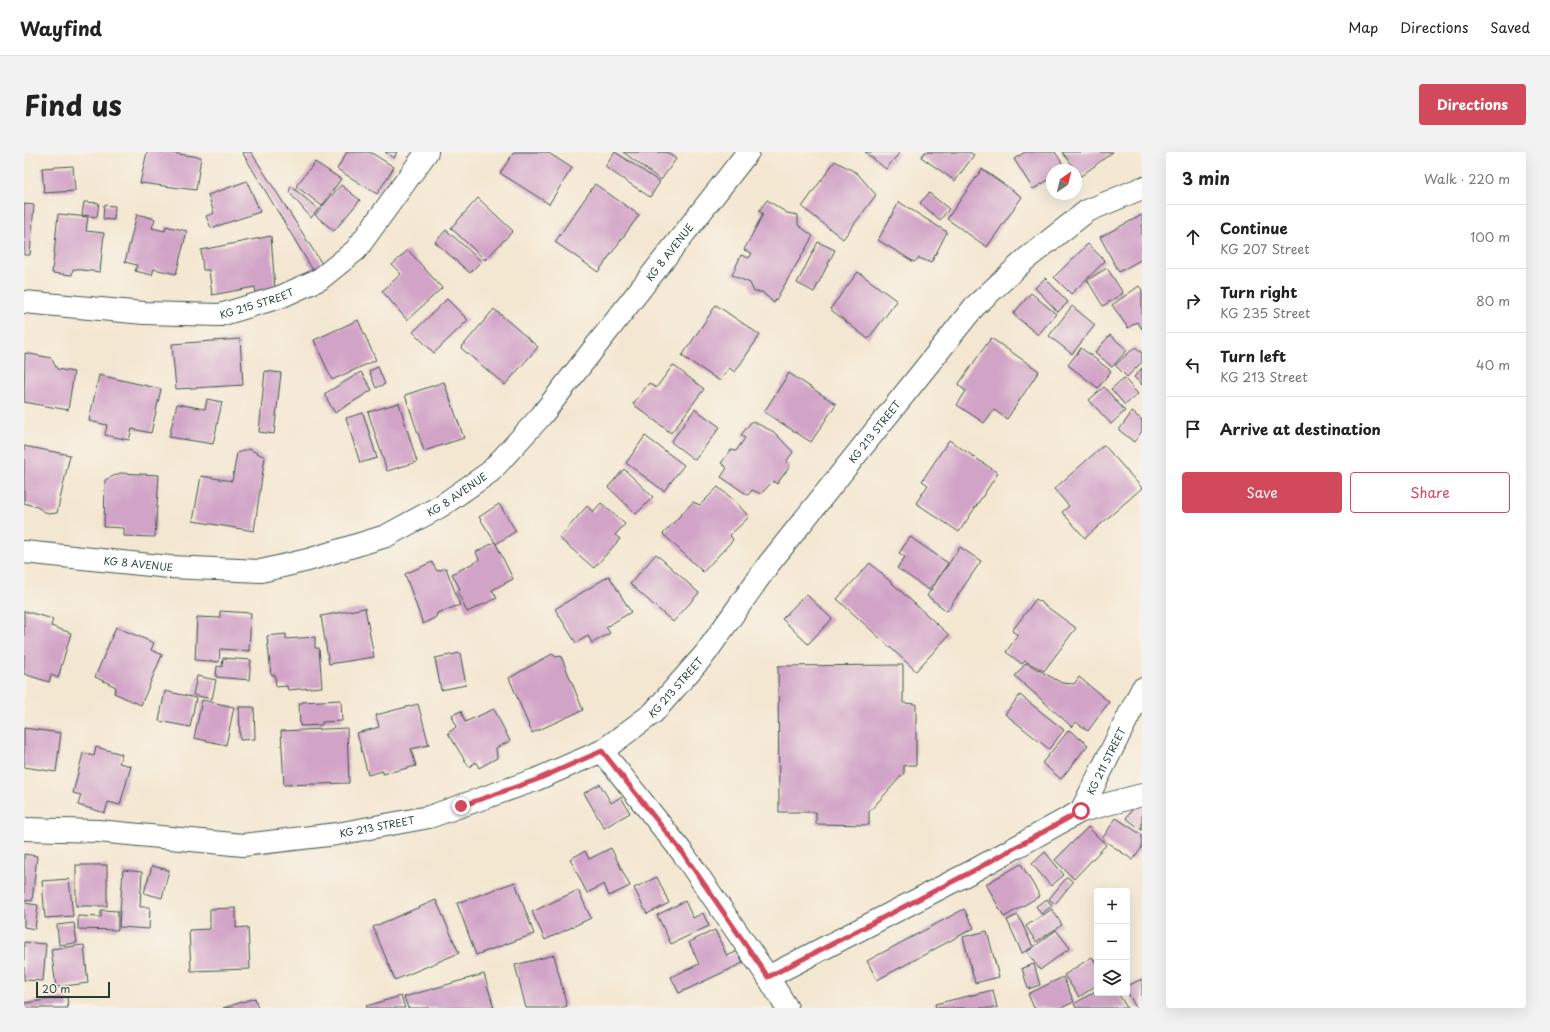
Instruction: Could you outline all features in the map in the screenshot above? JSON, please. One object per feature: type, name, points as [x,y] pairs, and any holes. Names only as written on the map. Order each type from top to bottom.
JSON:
[{"type":"street","name":"KG 215 STREET","points":[[24,302],[144,313],[220,315],[280,297],[320,279],[356,250],[427,152]]},
{"type":"street","name":"KG 8 AVENUE","points":[[24,552],[170,567],[261,571],[308,560],[386,536],[434,510],[490,472],[541,416],[748,152]]},
{"type":"street","name":"KG 213 STREET","points":[[24,829],[98,831],[243,845],[337,834],[429,817],[536,780],[602,751],[653,713],[705,654],[768,565],[974,307],[1026,259],[1087,211],[1142,188]]},
{"type":"street","name":"KG 211 STREET","points":[[1081,811],[1142,689]]},
{"type":"street","points":[[602,751],[682,852],[768,977],[787,1008]]},
{"type":"street","points":[[768,977],[973,871],[1081,811],[1142,795]]},
{"type":"building","points":[[147,152],[163,152],[201,157],[196,190],[140,183]]},
{"type":"building","points":[[242,152],[251,152],[324,267],[317,277]]},
{"type":"building","points":[[347,152],[370,152],[394,167],[377,194],[337,169]]},
{"type":"building","points":[[385,152],[397,152],[394,158]]},
{"type":"building","points":[[514,152],[547,152],[572,168],[549,204],[500,173]]},
{"type":"building","points":[[615,152],[660,182],[650,197],[605,167]]},
{"type":"building","points":[[623,152],[667,152],[676,159],[661,180]]},
{"type":"building","points":[[865,152],[900,152],[886,169]]},
{"type":"building","points":[[925,152],[969,152],[974,155],[955,181],[921,157]]},
{"type":"building","points":[[1025,152],[1055,152],[1063,164],[1046,164],[1046,181],[1033,189],[1014,159]]},
{"type":"building","points":[[1062,152],[1113,152],[1082,175],[1082,164],[1072,164]]},
{"type":"building","points":[[835,161],[857,173],[876,195],[843,239],[802,207]]},
{"type":"building","points":[[315,162],[341,179],[322,206],[296,186]]},
{"type":"building","points":[[73,166],[75,191],[44,193],[42,168]]},
{"type":"building","points":[[982,169],[1022,197],[987,247],[947,219]]},
{"type":"building","points":[[247,181],[260,212],[211,228],[206,216],[214,213],[208,195]]},
{"type":"building","points":[[595,184],[639,215],[598,272],[555,242]]},
{"type":"building","points":[[341,185],[360,200],[334,231],[315,215]]},
{"type":"building","points":[[291,186],[318,209],[311,218],[289,192]]},
{"type":"building","points":[[929,193],[949,209],[940,220],[920,203]]},
{"type":"building","points":[[478,198],[513,231],[485,260],[451,228]]},
{"type":"building","points":[[767,200],[787,213],[798,215],[798,225],[813,236],[774,303],[762,292],[754,292],[750,283],[732,275],[741,255],[749,258],[752,253],[744,250],[763,214],[759,211]]},
{"type":"building","points":[[84,202],[99,203],[97,217],[82,215]]},
{"type":"building","points":[[899,202],[947,232],[931,263],[919,258],[914,262],[878,240]]},
{"type":"building","points":[[24,204],[34,205],[30,255],[24,255]]},
{"type":"building","points":[[104,205],[115,206],[114,220],[103,219]]},
{"type":"building","points":[[58,214],[88,217],[86,231],[104,233],[100,272],[73,269],[72,275],[52,273]]},
{"type":"building","points":[[137,214],[155,219],[152,228],[165,231],[166,226],[187,231],[176,274],[154,269],[152,275],[135,271],[137,265],[125,262]]},
{"type":"building","points":[[1142,215],[1142,259],[1119,272],[1100,237]]},
{"type":"building","points":[[446,230],[481,261],[470,273],[435,242]]},
{"type":"building","points":[[271,236],[275,289],[256,293],[255,287],[212,295],[209,270],[203,270],[201,250]]},
{"type":"building","points":[[818,242],[835,250],[814,292],[797,283]]},
{"type":"building","points":[[1088,244],[1105,261],[1071,294],[1054,277]]},
{"type":"building","points":[[408,250],[442,288],[407,320],[382,291],[401,274],[392,265]]},
{"type":"building","points":[[1107,268],[1123,293],[1103,306],[1087,280]]},
{"type":"building","points":[[858,272],[897,301],[868,339],[830,309]]},
{"type":"building","points":[[1045,278],[1068,302],[1058,312],[1035,288]]},
{"type":"building","points":[[1139,286],[1142,290],[1142,329],[1137,322],[1128,328],[1112,305]]},
{"type":"building","points":[[1031,293],[1056,314],[1038,335],[1013,314]]},
{"type":"building","points":[[447,299],[468,320],[434,353],[413,332]]},
{"type":"building","points":[[716,305],[760,335],[735,372],[729,368],[720,381],[682,356]]},
{"type":"building","points":[[1072,306],[1095,325],[1072,354],[1049,336]]},
{"type":"building","points":[[494,309],[538,347],[505,385],[461,348]]},
{"type":"building","points":[[358,320],[376,360],[332,380],[314,340]]},
{"type":"building","points":[[1110,335],[1127,350],[1112,367],[1095,352]]},
{"type":"building","points":[[991,338],[1039,371],[1007,419],[994,410],[984,423],[957,405],[966,391],[958,385]]},
{"type":"building","points":[[240,339],[243,385],[176,389],[172,344]]},
{"type":"building","points":[[1135,347],[1142,353],[1142,362],[1127,377],[1115,365]]},
{"type":"building","points":[[1081,348],[1111,371],[1098,388],[1068,365]]},
{"type":"building","points":[[25,353],[51,358],[57,369],[74,372],[68,410],[24,402]]},
{"type":"building","points":[[673,365],[704,389],[671,433],[633,404],[649,383],[656,388]]},
{"type":"building","points":[[378,367],[385,384],[376,388],[369,371]]},
{"type":"building","points":[[1142,368],[1142,385],[1134,377]]},
{"type":"building","points":[[265,371],[281,373],[274,434],[259,432]]},
{"type":"building","points":[[361,372],[372,390],[335,413],[324,394]]},
{"type":"building","points":[[789,373],[836,404],[811,442],[764,412]]},
{"type":"building","points":[[99,375],[161,389],[151,433],[132,429],[129,440],[105,435],[107,425],[89,421]]},
{"type":"building","points":[[1124,378],[1138,394],[1125,405],[1111,389]]},
{"type":"building","points":[[444,382],[464,438],[424,451],[405,395]]},
{"type":"building","points":[[1104,387],[1125,411],[1111,424],[1089,400]]},
{"type":"building","points":[[207,399],[222,402],[213,444],[169,437],[177,404],[205,409]]},
{"type":"building","points":[[399,403],[417,462],[387,471],[368,412]]},
{"type":"building","points":[[695,409],[720,427],[695,460],[671,442]]},
{"type":"building","points":[[1132,412],[1142,420],[1142,431],[1134,442],[1119,430]]},
{"type":"building","points":[[363,413],[377,458],[360,463],[346,418]]},
{"type":"building","points":[[752,421],[774,432],[793,452],[786,462],[790,466],[777,484],[773,481],[761,494],[752,490],[748,495],[721,477],[727,468],[721,463],[731,450],[736,451],[745,438],[741,435]]},
{"type":"building","points":[[645,436],[684,465],[664,491],[626,463]]},
{"type":"building","points":[[949,440],[998,473],[959,532],[916,503],[928,485],[922,481]]},
{"type":"building","points":[[1104,445],[1142,488],[1085,538],[1062,512],[1069,506],[1054,489]]},
{"type":"building","points":[[24,446],[70,455],[57,513],[48,514],[37,507],[24,503]]},
{"type":"building","points":[[249,449],[265,457],[254,531],[193,521],[201,476],[232,481],[237,453]]},
{"type":"building","points":[[624,469],[653,497],[636,514],[608,487]]},
{"type":"building","points":[[120,473],[159,475],[155,537],[124,536],[124,528],[104,527],[105,480]]},
{"type":"building","points":[[718,487],[735,501],[749,517],[730,535],[733,540],[703,572],[663,534],[693,502],[700,505]]},
{"type":"building","points":[[601,503],[625,524],[615,535],[620,539],[594,568],[559,538],[587,506],[593,512]]},
{"type":"building","points":[[499,504],[516,531],[496,544],[479,517]]},
{"type":"building","points":[[910,537],[948,563],[929,590],[897,568],[905,557],[899,553]]},
{"type":"building","points":[[495,542],[513,579],[492,590],[497,598],[467,612],[457,591],[460,589],[452,574],[479,560],[476,552]]},
{"type":"building","points":[[960,547],[981,561],[947,611],[927,596]]},
{"type":"building","points":[[656,554],[699,593],[673,622],[630,584]]},
{"type":"building","points":[[432,562],[437,571],[446,568],[460,605],[437,613],[436,617],[423,624],[405,574]]},
{"type":"building","points":[[870,563],[949,635],[916,671],[837,599]]},
{"type":"building","points":[[609,576],[631,612],[606,627],[610,633],[592,643],[588,636],[576,643],[555,609]]},
{"type":"building","points":[[806,594],[832,619],[808,644],[782,619]]},
{"type":"building","points":[[1036,599],[1076,628],[1044,671],[1025,661],[1022,664],[1006,652],[1018,635],[1012,631]]},
{"type":"building","points":[[365,608],[374,657],[329,664],[321,616]]},
{"type":"building","points":[[24,611],[53,619],[51,626],[71,633],[58,678],[51,675],[49,682],[24,674]]},
{"type":"building","points":[[220,611],[251,613],[249,651],[220,649],[219,662],[195,660],[197,617],[220,618]]},
{"type":"building","points":[[116,627],[154,643],[151,650],[162,655],[141,705],[114,693],[116,687],[95,677]]},
{"type":"building","points":[[286,634],[286,639],[315,637],[315,648],[319,648],[322,687],[288,690],[287,686],[276,687],[275,675],[271,675],[267,636]]},
{"type":"building","points":[[460,653],[466,685],[441,690],[435,658]]},
{"type":"building","points":[[552,654],[556,657],[561,656],[583,710],[532,733],[509,678]]},
{"type":"building","points":[[223,658],[251,660],[249,680],[216,677],[217,666],[222,667]]},
{"type":"building","points":[[1026,663],[1062,683],[1074,684],[1079,677],[1109,702],[1088,731],[1076,722],[1072,727],[1015,676]]},
{"type":"building","points":[[903,665],[903,703],[916,704],[916,765],[904,765],[904,773],[869,812],[869,825],[816,824],[816,812],[779,812],[778,666]]},
{"type":"building","points":[[197,676],[216,680],[212,699],[193,695]]},
{"type":"building","points":[[165,691],[196,698],[190,727],[159,721]]},
{"type":"building","points":[[1020,695],[1064,730],[1049,749],[1005,714]]},
{"type":"building","points":[[202,700],[234,707],[226,745],[194,738]]},
{"type":"building","points":[[341,700],[342,721],[322,722],[322,725],[300,726],[299,703]]},
{"type":"building","points":[[418,704],[429,745],[411,749],[416,766],[383,774],[383,771],[368,775],[357,733],[379,727],[376,715]]},
{"type":"building","points":[[239,707],[254,707],[255,739],[240,740]]},
{"type":"building","points":[[494,709],[510,741],[496,748],[497,758],[479,768],[476,762],[469,767],[448,733],[456,727],[452,715],[461,711],[465,722]]},
{"type":"building","points":[[24,728],[61,733],[56,772],[24,767]]},
{"type":"building","points":[[347,728],[349,783],[284,785],[281,731]]},
{"type":"building","points":[[1069,730],[1088,745],[1061,779],[1042,763]]},
{"type":"building","points":[[96,747],[122,754],[119,763],[131,766],[120,805],[108,802],[105,813],[78,805],[81,795],[73,793],[83,753],[94,756]]},
{"type":"building","points":[[600,784],[611,803],[621,797],[630,813],[604,828],[584,793]]},
{"type":"building","points":[[1142,803],[1142,830],[1126,818],[1135,806]]},
{"type":"building","points":[[1116,818],[1142,835],[1142,847],[1133,860],[1102,839]]},
{"type":"building","points":[[1088,827],[1106,845],[1074,879],[1055,860]]},
{"type":"building","points":[[611,848],[630,886],[609,896],[604,884],[587,893],[570,859],[585,851],[589,859]]},
{"type":"building","points":[[1045,852],[1064,875],[1051,886],[1032,864]]},
{"type":"building","points":[[24,854],[37,856],[32,901],[24,900]]},
{"type":"building","points":[[1021,864],[1040,896],[1004,917],[986,884]]},
{"type":"building","points":[[76,865],[107,865],[107,906],[76,906]]},
{"type":"building","points":[[152,866],[169,870],[162,898],[144,893]]},
{"type":"building","points":[[123,870],[142,872],[140,907],[150,907],[149,929],[119,927]]},
{"type":"building","points":[[657,877],[669,903],[647,914],[634,888]]},
{"type":"building","points":[[1067,877],[1073,882],[1055,904],[1049,899]]},
{"type":"building","points":[[69,879],[73,916],[45,918],[42,881]]},
{"type":"building","points":[[515,882],[534,934],[476,955],[457,903]]},
{"type":"building","points":[[578,890],[591,918],[545,940],[532,912]]},
{"type":"building","points":[[1047,899],[1052,906],[1041,914],[1036,906]]},
{"type":"building","points":[[436,900],[459,953],[395,980],[373,927]]},
{"type":"building","points":[[685,901],[693,918],[703,913],[709,926],[671,944],[657,915]]},
{"type":"building","points":[[24,903],[38,905],[35,929],[24,927]]},
{"type":"building","points":[[236,908],[236,928],[248,927],[250,969],[191,971],[189,930],[210,929],[210,909]]},
{"type":"building","points":[[964,909],[974,928],[877,980],[867,961]]},
{"type":"building","points":[[1052,909],[1062,925],[1036,942],[1026,926]]},
{"type":"building","points":[[101,910],[118,911],[118,930],[78,929],[78,916],[101,917]]},
{"type":"building","points":[[1018,915],[1033,947],[1022,953],[1007,920]]},
{"type":"building","points":[[74,923],[77,943],[59,945],[57,925]]},
{"type":"building","points":[[715,930],[727,956],[738,951],[743,963],[679,993],[671,977],[699,964],[689,942]]},
{"type":"building","points":[[1056,930],[1070,948],[1040,970],[1027,952]]},
{"type":"building","points":[[987,931],[999,977],[975,983],[963,937]]},
{"type":"building","points":[[24,942],[46,944],[43,981],[24,980]]},
{"type":"building","points":[[84,945],[88,983],[56,987],[51,949]]},
{"type":"building","points":[[554,955],[567,1006],[559,1008],[526,1008],[515,965]]},
{"type":"building","points":[[1092,957],[1094,960],[1094,987],[1079,997],[1064,975]]},
{"type":"building","points":[[1034,964],[1040,985],[1028,989],[1022,968]]},
{"type":"building","points":[[484,974],[494,1008],[408,1008],[404,997]]},
{"type":"building","points":[[1063,977],[1074,1002],[1061,1008],[1034,1008],[1028,994]]},
{"type":"building","points":[[1142,979],[1142,1008],[1136,1008],[1130,996],[1130,985]]},
{"type":"building","points":[[993,990],[997,1008],[936,1008],[935,1004]]},
{"type":"building","points":[[1094,992],[1094,996],[1120,996],[1127,1008],[1076,1008],[1074,1004]]},
{"type":"building","points":[[401,996],[405,1008],[367,1008],[366,1006]]},
{"type":"building","points":[[67,997],[68,1008],[24,1008],[24,1003]]},
{"type":"building","points":[[255,998],[258,1008],[223,1008]]},
{"type":"route","points":[[461,806],[536,780],[602,751],[682,852],[768,977],[973,871],[1081,811]]}]
